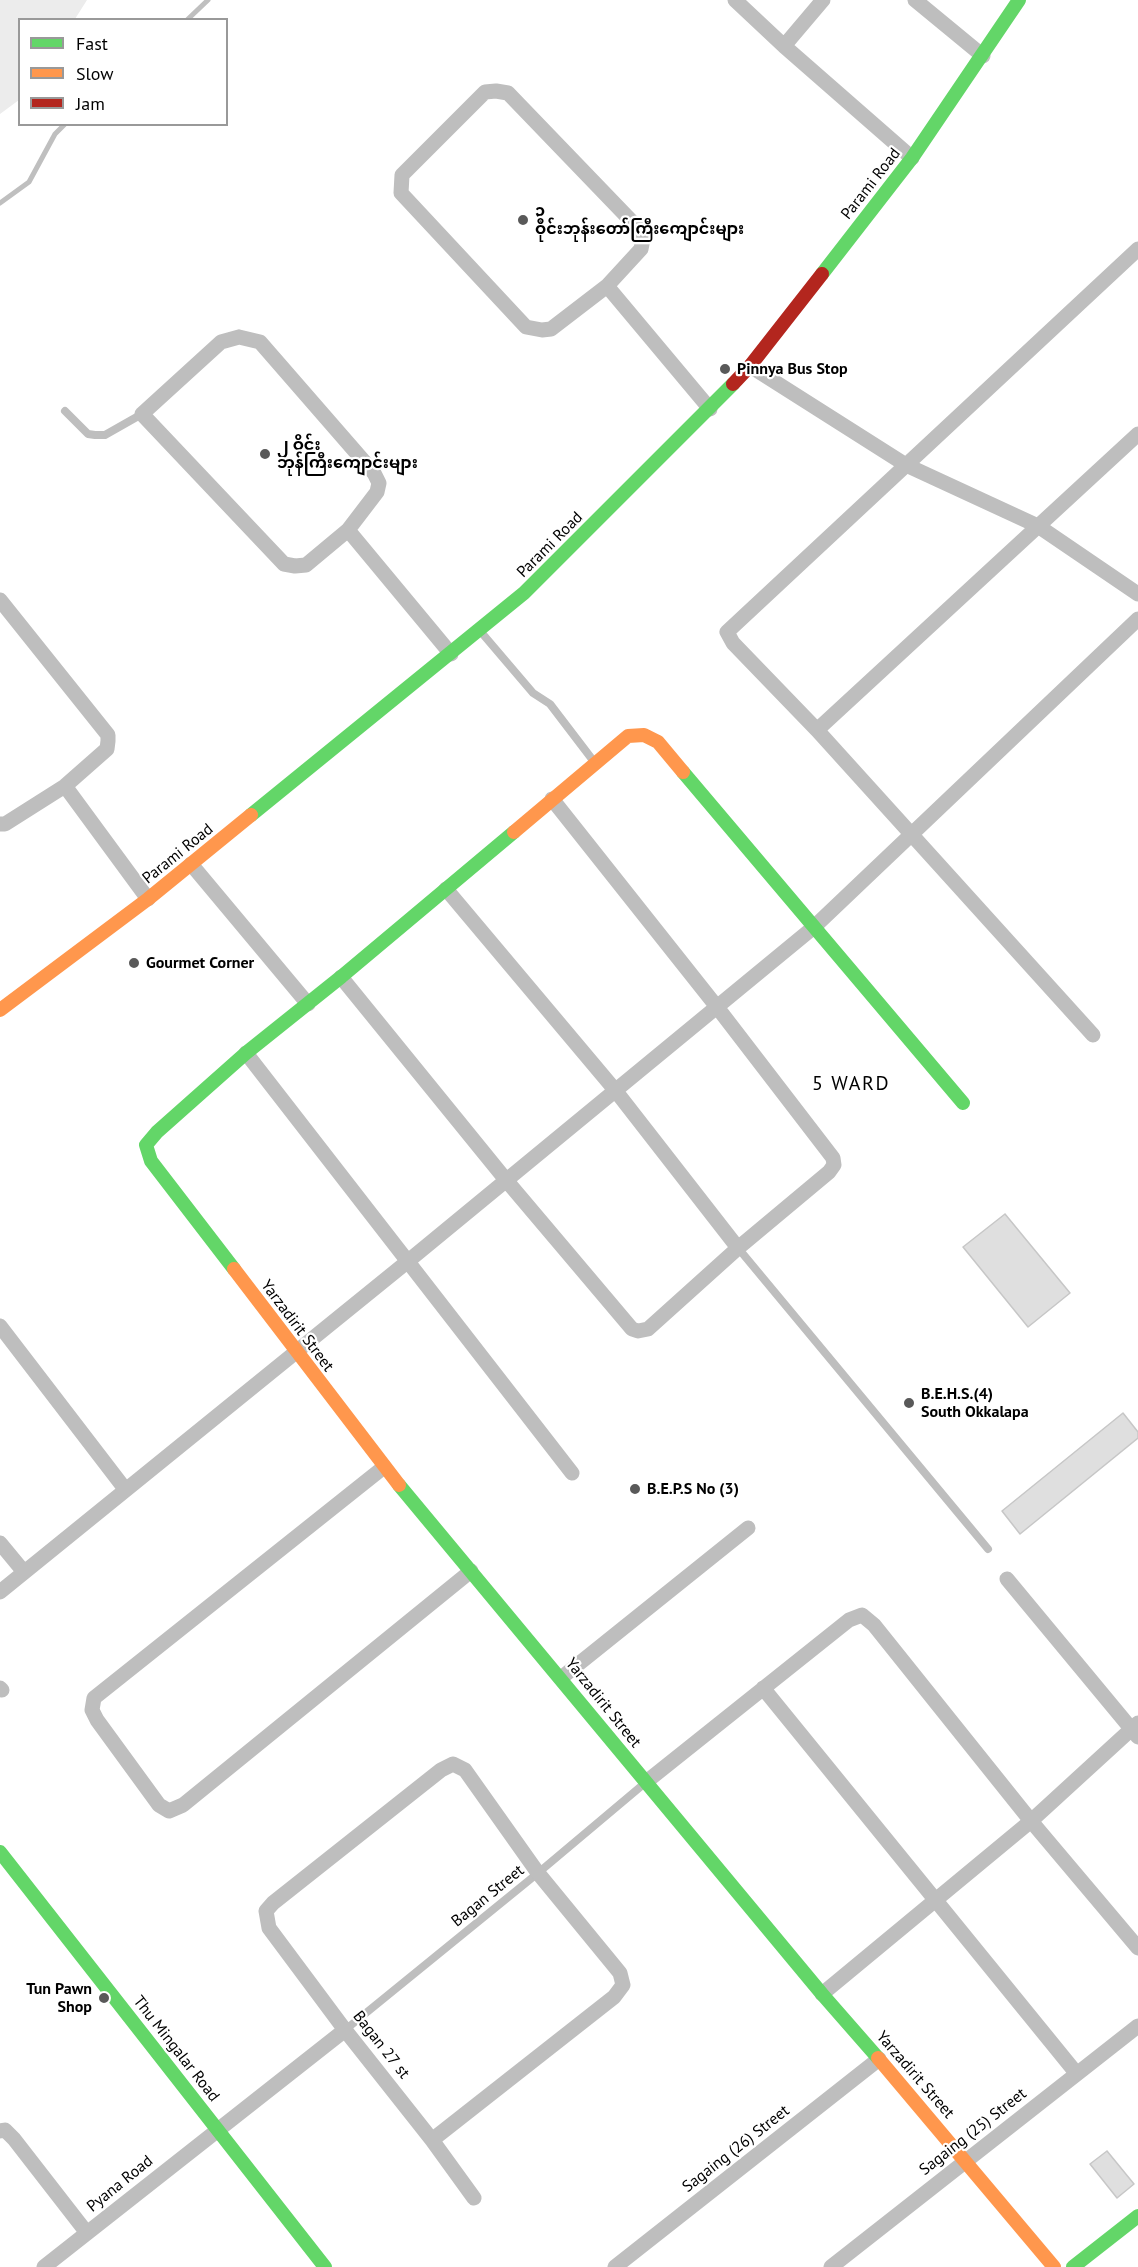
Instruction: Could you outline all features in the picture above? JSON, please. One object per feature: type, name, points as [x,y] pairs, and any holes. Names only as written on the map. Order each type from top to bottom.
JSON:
[{"type":"street","points":[[735,0],[912,158]]},
{"type":"street","points":[[784,46],[823,0]]},
{"type":"street","points":[[915,0],[983,56]]},
{"type":"street","name":"Parami Road","points":[[0,1010],[148,899],[514,603],[710,409],[750,366],[912,158],[1019,0]]},
{"type":"street","points":[[485,92],[508,93],[638,228],[643,239],[641,249],[607,286],[551,329],[526,327],[401,193],[402,175],[485,92]]},
{"type":"street","points":[[1093,1035],[817,730],[733,643],[727,632],[1138,249]]},
{"type":"street","points":[[607,286],[710,409]]},
{"type":"street","points":[[239,337],[260,342],[374,473],[379,483],[377,492],[348,530],[306,565],[284,564],[142,414],[221,342],[239,337]]},
{"type":"street","points":[[750,366],[906,465],[1038,526],[1138,594]]},
{"type":"street","points":[[817,730],[1138,434]]},
{"type":"street","points":[[348,530],[451,654]]},
{"type":"street","points":[[0,600],[108,735],[107,749],[65,786],[5,824],[0,824]]},
{"type":"street","points":[[0,1592],[407,1262],[814,927],[1138,619]]},
{"type":"street","points":[[572,1473],[246,1053],[309,1004],[628,736],[644,735],[658,742],[963,1103]]},
{"type":"street","points":[[65,786],[148,899]]},
{"type":"street","points":[[341,977],[506,1180],[632,1329],[638,1331],[648,1329],[738,1248],[829,1172],[834,1166],[833,1158],[552,799]]},
{"type":"street","points":[[191,864],[309,1004]]},
{"type":"street","points":[[446,889],[615,1090],[738,1248]]},
{"type":"street","name":"Yarzadirit Street","points":[[246,1053],[157,1132],[146,1145],[151,1161],[384,1467],[822,1994],[1054,2267]]},
{"type":"street","points":[[0,1326],[125,1489]]},
{"type":"street","points":[[384,1467],[94,1698],[92,1710],[98,1720],[159,1806],[169,1811],[183,1805],[471,1571]]},
{"type":"street","points":[[561,1678],[748,1528]]},
{"type":"street","points":[[0,1543],[24,1572]]},
{"type":"street","points":[[822,1994],[1031,1821],[1136,1730],[1006,1579]]},
{"type":"street","points":[[646,1782],[849,1620],[862,1615],[874,1625],[1031,1821],[1138,1948]]},
{"type":"street","points":[[763,1688],[1077,2074]]},
{"type":"street","name":"Bagan 27 st","points":[[474,2198],[269,1928],[266,1911],[273,1903],[441,1770],[453,1764],[465,1770],[538,1873]]},
{"type":"street","name":"Thu Mingalar Road","points":[[0,1852],[325,2267]]},
{"type":"street","points":[[432,2140],[614,1997],[623,1985],[620,1973],[538,1873]]},
{"type":"street","name":"Sagaing (25) Street","points":[[831,2267],[1138,2026]]},
{"type":"street","name":"Pyana Road","points":[[44,2267],[345,2030]]},
{"type":"street","name":"Sagaing (26) Street","points":[[615,2267],[879,2059]]},
{"type":"street","points":[[0,2131],[4,2130],[14,2139],[87,2233]]},
{"type":"street","points":[[1073,2267],[1138,2216]]},
{"type":"lane","points":[[65,411],[88,434],[95,435],[105,435],[142,414]]},
{"type":"lane","points":[[480,631],[534,693],[550,704],[596,764]]},
{"type":"lane","points":[[738,1248],[988,1549]]},
{"type":"lane","name":"Bagan Street","points":[[345,2030],[646,1782]]},
{"type":"shaded area","points":[[0,0],[87,0],[76,18],[18,18],[18,101],[0,114]]},
{"type":"building","points":[[1005,1214],[1070,1293],[1028,1327],[963,1247]]},
{"type":"building","points":[[1123,1413],[1138,1432],[1138,1438],[1020,1534],[1002,1511]]},
{"type":"building","points":[[1107,2151],[1134,2184],[1117,2198],[1090,2164]]},
{"type":"waterway","points":[[189,18],[208,0]]},
{"type":"waterway","points":[[0,203],[29,182],[55,134],[63,126]]},
{"type":"traffic: fast","points":[[822,274],[912,158],[1019,0]]},
{"type":"traffic: fast","points":[[251,815],[524,593],[733,384]]},
{"type":"traffic: fast","points":[[683,772],[963,1103]]},
{"type":"traffic: fast","points":[[234,1269],[151,1161],[146,1145],[157,1132],[246,1053],[341,977],[514,832]]},
{"type":"traffic: fast","points":[[399,1485],[822,1994],[878,2058]]},
{"type":"traffic: fast","points":[[0,1852],[325,2267]]},
{"type":"traffic: fast","points":[[1073,2267],[1138,2216]]},
{"type":"traffic: slow","points":[[514,832],[628,736],[644,735],[658,742],[683,772]]},
{"type":"traffic: slow","points":[[0,1010],[148,899],[251,815]]},
{"type":"traffic: slow","points":[[234,1269],[399,1485]]},
{"type":"traffic: slow","points":[[878,2058],[1054,2267]]},
{"type":"traffic: jam","points":[[733,384],[750,366],[822,274]]},
{"type":"place","name":"၃ ဝိုင်းဘုန်းတော်ကြီးကျောင်းများ","points":[[523,220]]},
{"type":"place","name":"Pinnya Bus Stop","points":[[725,369]]},
{"type":"place","name":"၂ ဝိုင်း ဘုန်ကြီးကျောင်းများ","points":[[265,454]]},
{"type":"place","name":"Gourmet Corner","points":[[134,963]]},
{"type":"place","name":"B.E.H.S.(4) South Okkalapa","points":[[909,1403]]},
{"type":"place","name":"B.E.P.S No (3)","points":[[635,1489]]},
{"type":"place","name":"Tun Pawn Shop","points":[[104,1998]]},
{"type":"district","name":"5 WARD","points":[[851,1084]]}]
